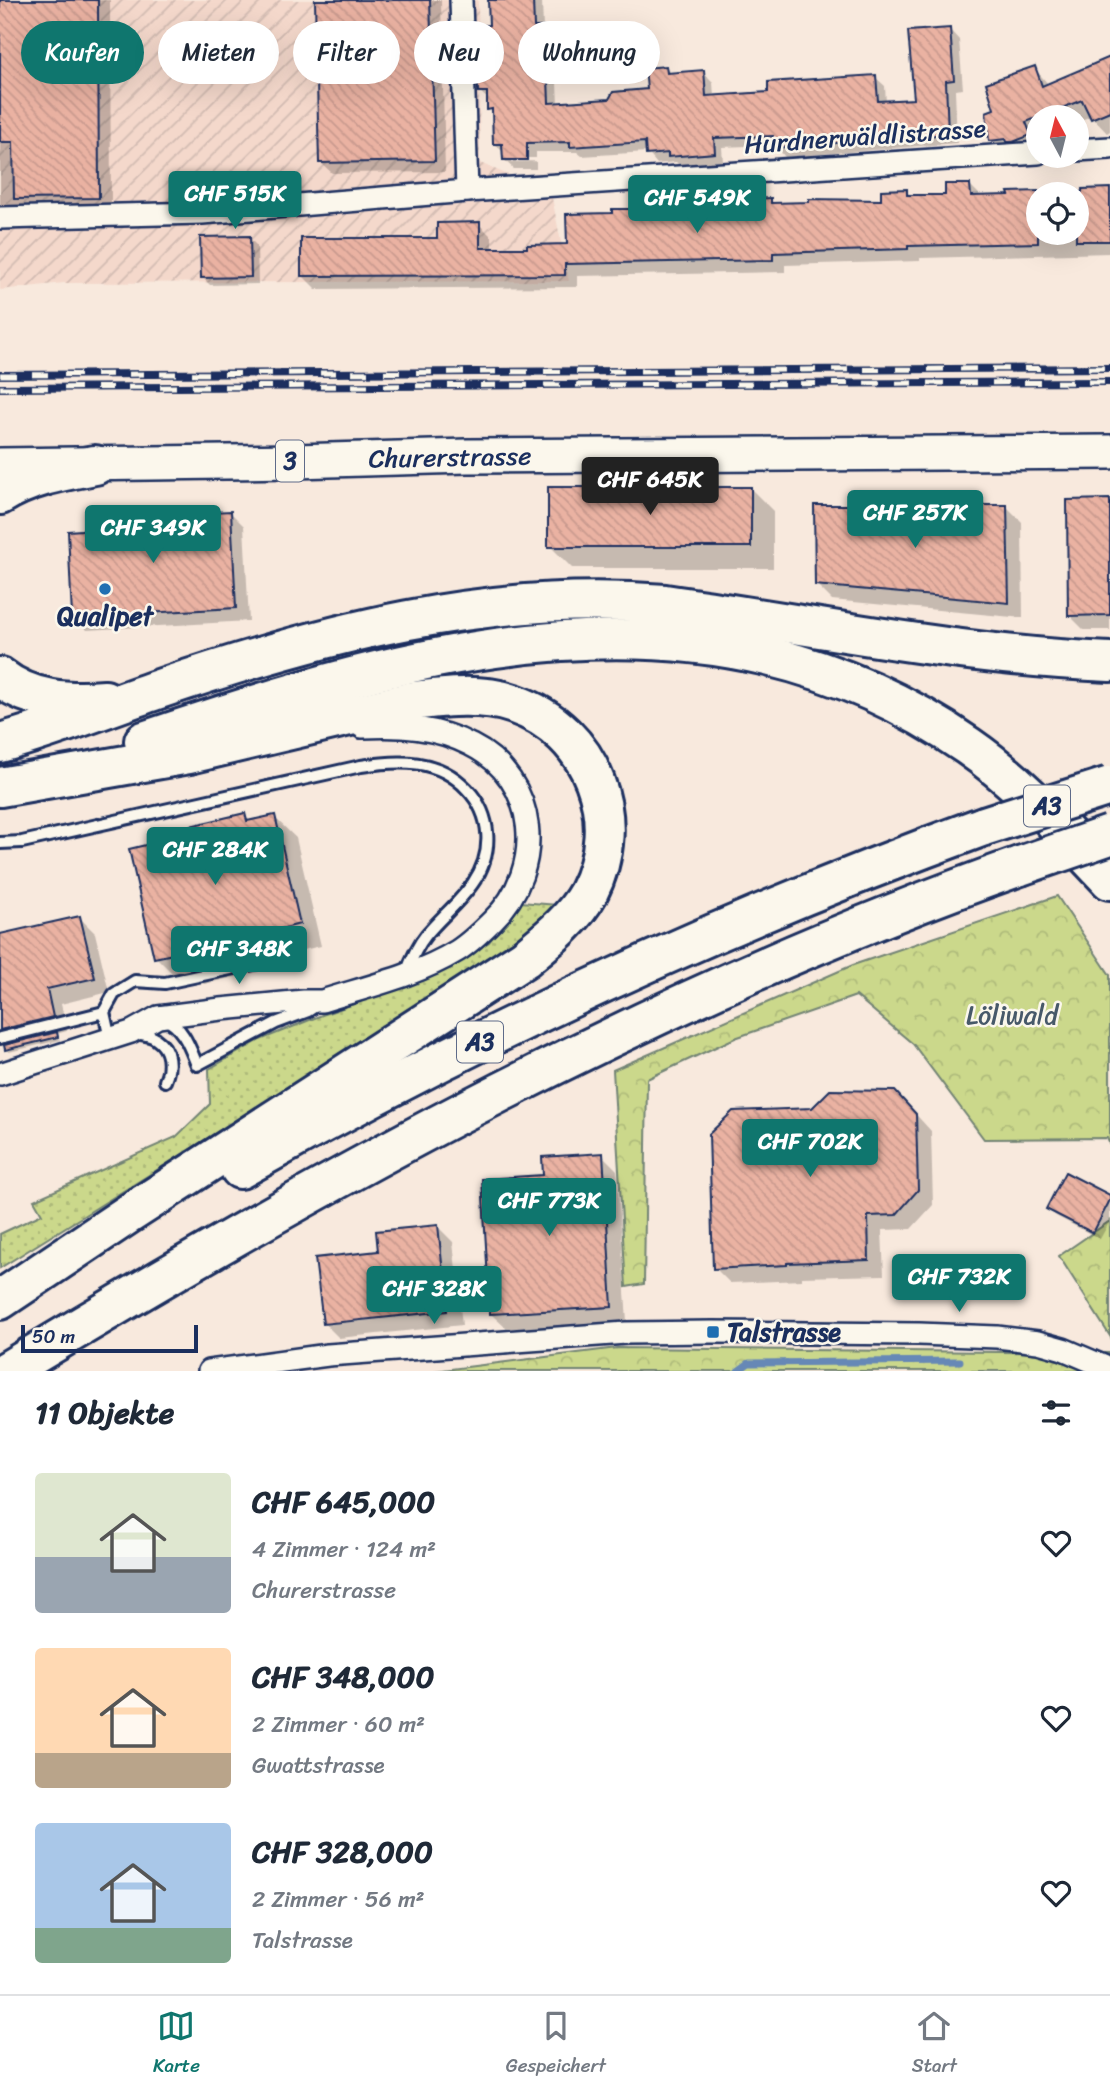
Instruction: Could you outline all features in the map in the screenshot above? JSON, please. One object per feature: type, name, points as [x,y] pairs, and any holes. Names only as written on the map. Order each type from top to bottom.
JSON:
[{"type":"highway","points":[[0,495],[29,481],[95,465]]},
{"type":"highway","points":[[0,743],[50,729],[155,690],[355,631],[464,609],[517,603],[623,600],[714,611],[943,647],[1110,663]]},
{"type":"highway","points":[[714,611],[828,647],[920,689],[967,718],[1019,757],[1060,793],[1110,844]]},
{"type":"highway","points":[[11,785],[223,715],[336,681],[429,658],[491,647],[550,641],[620,638],[674,641],[719,646],[789,662],[853,685],[914,713],[967,746],[1003,773],[1058,825],[1110,880]]},
{"type":"highway","points":[[0,677],[23,692],[63,701],[107,700],[155,690]]},
{"type":"highway","points":[[0,1300],[194,1171],[501,975],[535,950],[560,928],[580,905],[600,866],[604,840],[604,816],[599,793],[577,747],[561,731],[538,715],[501,700],[449,697],[387,706],[189,754],[11,785]]},
{"type":"highway","name":"A3","points":[[0,1308],[253,1161],[343,1112],[616,976],[799,897],[984,826],[1110,786]]},
{"type":"highway","name":"A3","points":[[7,1371],[293,1203],[515,1084],[632,1027],[866,924],[1110,835]]},
{"type":"main road","name":"Churerstrasse","points":[[0,465],[467,456],[1110,452]]},
{"type":"street","points":[[461,0],[467,191]]},
{"type":"street","points":[[1089,149],[1110,148]]},
{"type":"street","name":"Hurdnerwäldlistrasse","points":[[0,218],[202,213],[467,191],[1026,154]]},
{"type":"street","points":[[0,1074],[110,1040],[158,1017],[304,1001],[322,1002],[432,964],[458,950],[496,918],[509,902],[526,866],[529,831],[526,813],[513,781],[491,757],[473,746],[437,731],[393,726],[282,732]]},
{"type":"street","points":[[209,1371],[328,1355],[626,1333],[713,1332],[997,1337],[1038,1342],[1063,1349],[1110,1369]]},
{"type":"lane","points":[[0,843],[22,842],[383,762],[402,761],[436,768],[471,792],[485,817],[488,844],[480,871],[472,884],[420,943],[406,973]]},
{"type":"lane","points":[[110,1040],[104,1013],[114,994],[135,981],[165,983],[282,958]]},
{"type":"lane","points":[[158,1017],[178,1028],[197,1065],[322,1002]]},
{"type":"lane","points":[[0,1038],[104,1013]]},
{"type":"lane","points":[[131,1032],[155,1038],[166,1048],[169,1072],[165,1081]]},
{"type":"shaded area","points":[[0,0],[478,0],[478,21],[414,21],[414,84],[479,84],[480,163],[551,193],[569,281],[64,283],[0,290]]},
{"type":"green space","name":"Löliwald","points":[[1057,896],[1110,975],[1110,1145],[1107,1138],[984,1139],[913,1044],[856,996],[735,1038],[647,1079],[644,1284],[626,1287],[613,1070],[853,965]]},
{"type":"green space","points":[[520,902],[559,905],[511,949],[0,1268],[0,1234],[42,1214],[34,1200],[176,1137],[210,1104],[209,1069],[260,1040],[431,977],[489,942]]},
{"type":"green space","points":[[1110,1221],[1110,1336],[1059,1256]]},
{"type":"green space","points":[[617,1348],[1110,1353],[1110,1371],[435,1371]]},
{"type":"building","points":[[0,0],[98,0],[98,21],[21,21],[21,84],[98,84],[99,198],[14,199],[13,142],[0,142]]},
{"type":"building","points":[[315,0],[430,0],[431,21],[414,21],[414,84],[433,84],[435,161],[319,163],[317,84],[400,84],[400,21],[316,21]]},
{"type":"building","points":[[488,0],[533,0],[534,21],[518,21],[518,84],[548,84],[549,103],[609,99],[613,92],[647,89],[647,84],[660,84],[660,67],[666,66],[667,73],[704,70],[706,96],[768,92],[768,82],[876,75],[878,101],[914,99],[908,31],[950,28],[954,80],[946,81],[948,134],[774,148],[773,136],[714,138],[715,153],[668,157],[668,153],[646,155],[645,142],[570,147],[570,142],[527,143],[527,160],[503,160],[502,144],[493,144],[492,109],[487,110],[487,92],[478,92],[478,84],[504,84],[504,21],[489,21]]},
{"type":"building","points":[[1110,57],[1110,111],[1091,119],[1089,105],[1084,105],[1082,100],[1069,105],[1026,105],[1026,137],[1013,142],[1007,142],[1006,139],[989,141],[986,112],[994,109],[986,83],[1035,66],[1042,86]]},
{"type":"building","points":[[945,184],[970,184],[971,196],[1009,195],[1008,192],[1026,191],[1026,243],[773,253],[773,260],[565,264],[565,275],[301,276],[301,238],[437,238],[437,223],[480,222],[480,248],[527,248],[527,245],[567,244],[566,214],[612,213],[612,209],[682,213],[682,201],[709,201],[709,209],[747,208],[747,199],[771,198],[771,203],[809,202],[809,199],[881,200],[881,190],[907,189],[907,195],[945,195]]},
{"type":"building","points":[[1110,188],[1110,241],[1089,241],[1089,189]]},
{"type":"building","points":[[250,236],[251,277],[201,278],[200,237]]},
{"type":"building","points":[[548,487],[751,487],[751,547],[548,547]]},
{"type":"building","points":[[1110,499],[1110,615],[1068,616],[1067,500]]},
{"type":"building","points":[[814,505],[1007,505],[1009,603],[815,585]]},
{"type":"building","points":[[231,511],[236,608],[72,617],[68,531],[111,528],[110,517]]},
{"type":"building","points":[[245,813],[247,821],[275,815],[300,924],[273,931],[276,941],[180,963],[178,953],[154,958],[129,849],[154,843],[152,835]]},
{"type":"building","points":[[80,916],[95,978],[47,989],[53,1017],[0,1030],[0,934]]},
{"type":"building","points":[[57,1032],[58,1037],[5,1050],[4,1045]]},
{"type":"building","points":[[830,1090],[895,1091],[916,1114],[918,1190],[896,1215],[868,1216],[869,1260],[713,1269],[709,1134],[733,1111],[812,1108]]},
{"type":"building","points":[[603,1153],[612,1307],[490,1314],[482,1179],[543,1175],[542,1157]]},
{"type":"building","points":[[1065,1172],[1110,1195],[1093,1233],[1046,1209]]},
{"type":"building","points":[[438,1225],[447,1311],[323,1324],[315,1258],[378,1251],[376,1231]]},
{"type":"waterway","points":[[738,1371],[749,1363],[960,1361]]},
{"type":"railway","points":[[0,375],[1110,368]]},
{"type":"railway","points":[[0,388],[1110,382]]},
{"type":"place","name":"Qualipet","points":[[105,589]]},
{"type":"place","name":"Talstrasse","points":[[713,1332]]}]
